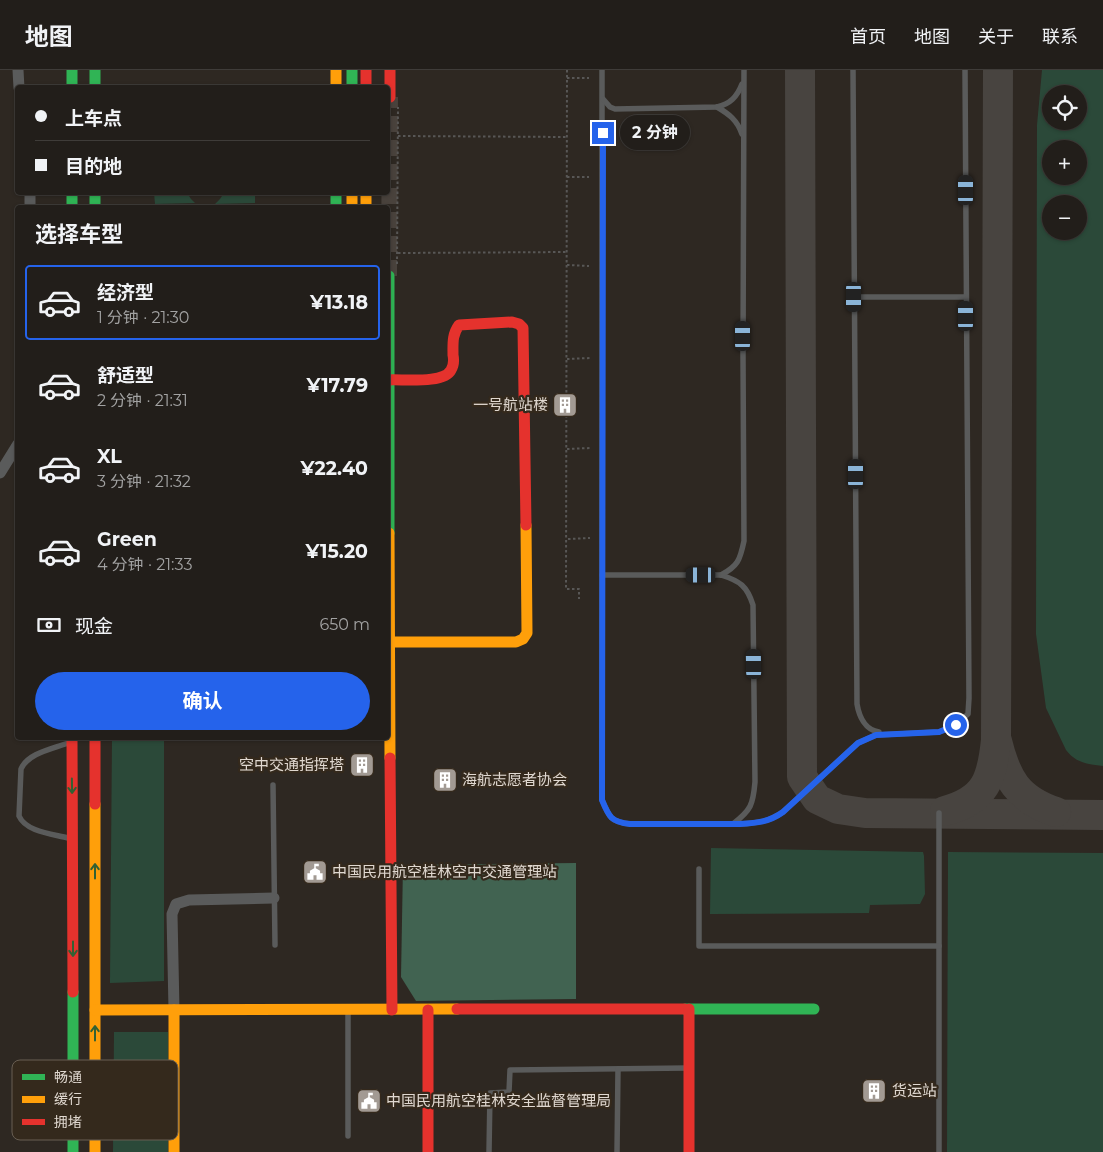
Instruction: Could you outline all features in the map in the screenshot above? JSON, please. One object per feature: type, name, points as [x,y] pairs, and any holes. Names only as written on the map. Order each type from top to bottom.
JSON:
[{"type":"main road","points":[[72,70],[72,85]]},
{"type":"main road","points":[[95,70],[95,85]]},
{"type":"main road","points":[[336,70],[336,85]]},
{"type":"main road","points":[[352,70],[352,85]]},
{"type":"main road","points":[[366,70],[366,85]]},
{"type":"main road","points":[[390,70],[390,97]]},
{"type":"main road","points":[[390,337],[393,272]]},
{"type":"main road","points":[[390,380],[439,378],[448,374],[454,366],[454,331],[459,325],[512,322],[519,324],[523,328],[528,628],[526,634],[519,641],[509,642],[390,642]]},
{"type":"main road","points":[[72,740],[74,1060]]},
{"type":"main road","points":[[95,740],[95,1060]]},
{"type":"main road","points":[[389,740],[392,1010]]},
{"type":"main road","points":[[689,1009],[689,1152]]},
{"type":"main road","points":[[95,1010],[814,1009]]},
{"type":"main road","points":[[174,1010],[174,1060]]},
{"type":"main road","points":[[428,1010],[428,1152]]},
{"type":"street","points":[[18,70],[19,85]]},
{"type":"street","points":[[0,473],[15,449]]},
{"type":"street","points":[[174,1010],[172,914],[176,904],[189,900],[274,898]]},
{"type":"lane","points":[[602,70],[602,800],[608,816],[618,823],[630,824],[732,824],[756,823],[773,819],[858,743],[876,735],[939,732],[956,725],[968,714],[965,70]]},
{"type":"lane","points":[[720,575],[730,570],[740,560],[744,541],[744,70]]},
{"type":"lane","points":[[853,70],[857,704],[859,714],[866,726],[875,732],[889,734]]},
{"type":"lane","points":[[603,99],[610,107],[615,109],[717,107],[726,105],[734,99],[744,80]]},
{"type":"lane","points":[[717,107],[729,113],[740,128],[744,139]]},
{"type":"lane","points":[[603,121],[606,115],[615,109]]},
{"type":"lane","points":[[854,297],[966,297]]},
{"type":"lane","points":[[602,575],[720,575],[735,579],[748,591],[753,605],[754,801],[746,813],[732,824]]},
{"type":"lane","points":[[70,740],[32,756],[24,763],[21,769],[19,816],[22,823],[28,827],[73,840]]},
{"type":"lane","points":[[273,785],[275,945]]},
{"type":"lane","points":[[939,812],[939,1152]]},
{"type":"lane","points":[[700,869],[699,946],[939,946]]},
{"type":"lane","points":[[348,1010],[348,1136]]},
{"type":"lane","points":[[489,1152],[490,1092],[509,1092],[510,1070],[689,1068]]},
{"type":"lane","points":[[617,1152],[618,1069]]},
{"type":"path","points":[[567,70],[566,589],[579,589],[579,599]]},
{"type":"path","points":[[567,78],[589,78]]},
{"type":"path","points":[[393,272],[398,253],[398,107]]},
{"type":"path","points":[[398,136],[567,137]]},
{"type":"path","points":[[567,177],[589,177]]},
{"type":"path","points":[[398,253],[567,252]]},
{"type":"path","points":[[567,265],[589,266]]},
{"type":"path","points":[[567,359],[590,358]]},
{"type":"path","points":[[566,449],[590,448]]},
{"type":"path","points":[[566,539],[590,538]]},
{"type":"green space","points":[[1042,70],[1103,70],[1103,766],[1078,760],[1066,750],[1046,708],[1036,634],[1037,125]]},
{"type":"green space","points":[[154,195],[188,195],[195,203],[155,204]]},
{"type":"green space","points":[[223,195],[255,195],[255,203],[215,204]]},
{"type":"green space","points":[[112,740],[164,740],[164,981],[110,983]]},
{"type":"green space","points":[[711,848],[923,852],[925,894],[920,904],[870,905],[869,913],[710,914]]},
{"type":"green space","points":[[948,852],[1103,853],[1103,1152],[947,1152]]},
{"type":"green space","points":[[576,863],[576,999],[416,1001],[401,977],[403,865]]},
{"type":"green space","points":[[114,1032],[168,1032],[168,1060],[114,1060]]},
{"type":"green space","points":[[113,1140],[168,1140],[168,1152],[113,1152]]},
{"type":"taxiway","points":[[800,70],[802,777],[817,799],[838,809],[865,813],[1103,815]]},
{"type":"taxiway","points":[[945,811],[970,801],[984,786],[992,766],[996,740],[998,70]]},
{"type":"taxiway","points":[[997,741],[1005,766],[1015,786],[1032,801],[1056,812]]},
{"type":"tunnel","points":[[389,195],[389,205]]},
{"type":"traffic: fast","points":[[72,70],[72,85]]},
{"type":"traffic: fast","points":[[95,70],[95,85]]},
{"type":"traffic: fast","points":[[352,70],[352,85]]},
{"type":"traffic: fast","points":[[72,195],[72,205]]},
{"type":"traffic: fast","points":[[95,195],[95,205]]},
{"type":"traffic: fast","points":[[336,195],[336,205]]},
{"type":"traffic: fast","points":[[73,992],[73,1060]]},
{"type":"traffic: fast","points":[[685,1009],[814,1009]]},
{"type":"traffic: fast","points":[[73,1140],[73,1152]]},
{"type":"traffic: slow","points":[[336,70],[336,85]]},
{"type":"traffic: slow","points":[[352,195],[352,205]]},
{"type":"traffic: slow","points":[[366,195],[366,205]]},
{"type":"traffic: slow","points":[[390,642],[516,642],[523,639],[527,633],[526,525]]},
{"type":"traffic: slow","points":[[390,740],[390,758]]},
{"type":"traffic: slow","points":[[95,804],[95,1060]]},
{"type":"traffic: slow","points":[[95,1010],[457,1009]]},
{"type":"traffic: slow","points":[[174,1010],[174,1060]]},
{"type":"traffic: slow","points":[[95,1140],[95,1152]]},
{"type":"traffic: slow","points":[[174,1140],[174,1152]]},
{"type":"traffic: jam","points":[[366,70],[366,85]]},
{"type":"traffic: jam","points":[[390,70],[390,97]]},
{"type":"traffic: jam","points":[[390,380],[432,379],[447,374],[453,364],[453,339],[459,325],[512,322],[519,324],[523,328],[526,525]]},
{"type":"traffic: jam","points":[[72,740],[73,992]]},
{"type":"traffic: jam","points":[[95,740],[95,804]]},
{"type":"traffic: jam","points":[[390,758],[392,1010]]},
{"type":"traffic: jam","points":[[457,1009],[685,1009]]},
{"type":"traffic: jam","points":[[689,1009],[689,1152]]},
{"type":"traffic: jam","points":[[428,1010],[428,1152]]},
{"type":"place","name":"一号航站楼","points":[[565,405]]},
{"type":"place","name":"空中交通指挥塔","points":[[362,765]]},
{"type":"place","name":"海航志愿者协会","points":[[445,780]]},
{"type":"place","name":"中国民用航空桂林空中交通管理站","points":[[315,872]]},
{"type":"place","name":"货运站","points":[[874,1091]]},
{"type":"place","name":"中国民用航空桂林安全监督管理局","points":[[369,1101]]},
{"type":"route","points":[[603,133],[602,800],[608,816],[618,823],[630,824],[740,824],[773,819],[858,743],[876,735],[939,732],[956,725]]}]
